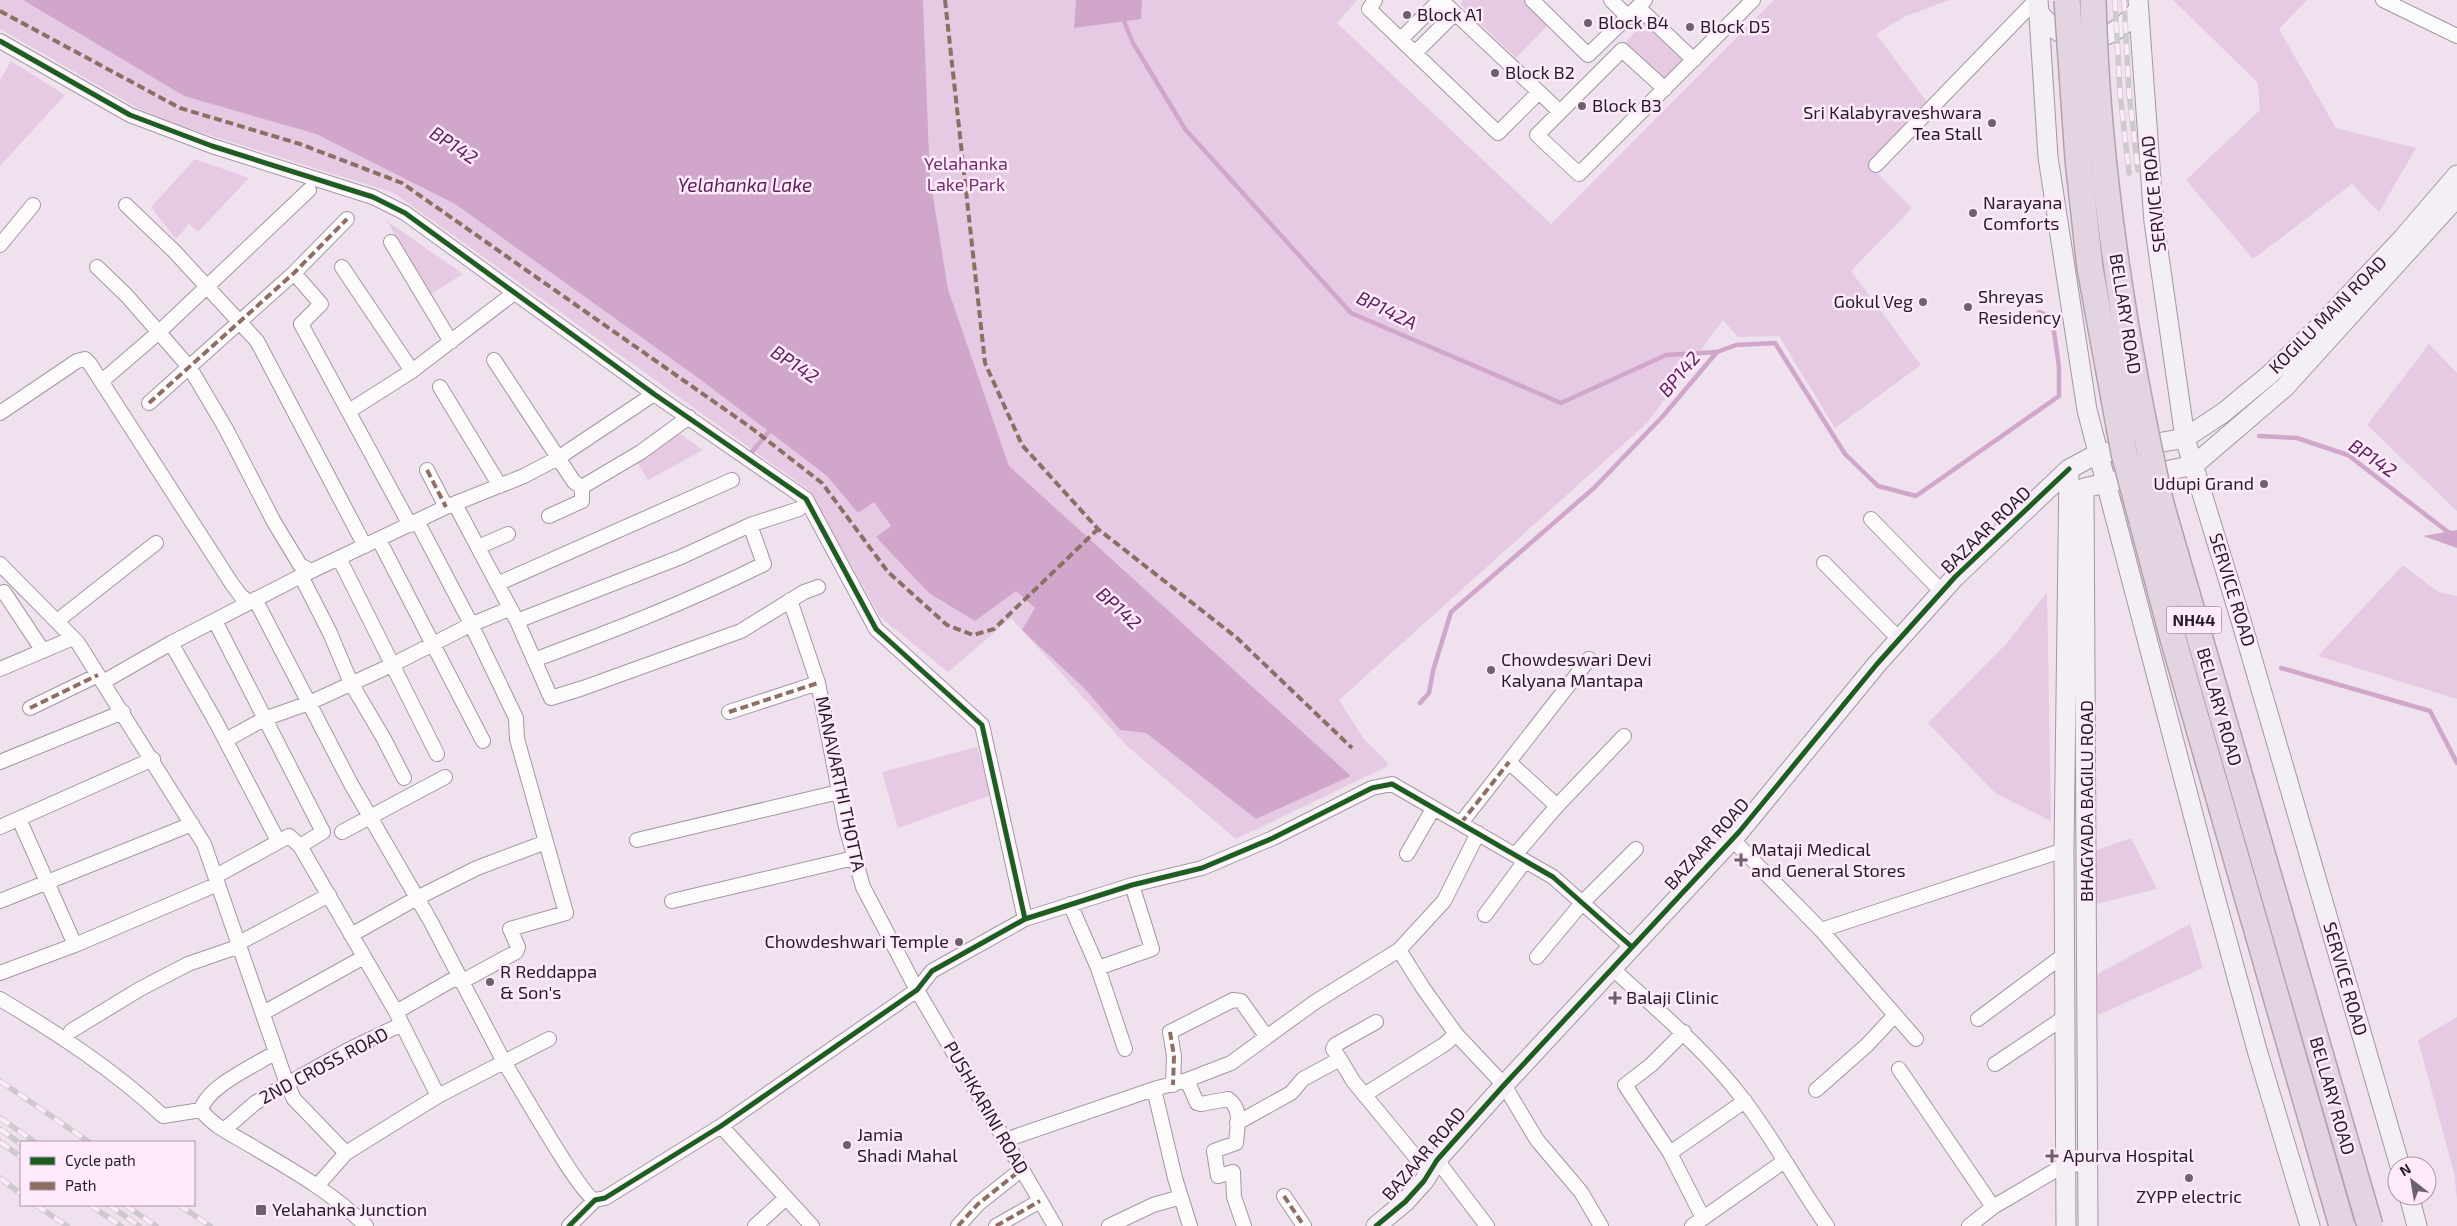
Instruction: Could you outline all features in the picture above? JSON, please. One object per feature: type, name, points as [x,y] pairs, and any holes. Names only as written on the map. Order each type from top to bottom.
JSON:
[{"type":"highway","name":"BELLARY ROAD","points":[[2067,0],[2078,159],[2090,268],[2124,453],[2172,635],[2342,1226]]},
{"type":"highway","name":"BELLARY ROAD","points":[[2093,0],[2102,159],[2139,407],[2159,494],[2370,1226]]},
{"type":"main road","points":[[2038,4],[2049,26],[2062,34],[2089,39],[2113,34],[2121,28],[2138,5]]},
{"type":"main road","points":[[2038,4],[2048,157],[2086,402],[2077,473]]},
{"type":"main road","name":"SERVICE ROAD","points":[[2138,5],[2154,222],[2185,438],[2245,632],[2397,1156]]},
{"type":"main road","name":"KOGILU MAIN ROAD","points":[[2185,438],[2223,413],[2269,375],[2322,324],[2402,239],[2457,175]]},
{"type":"main road","name":"KOGILU MAIN ROAD","points":[[2194,465],[2285,387],[2457,198]]},
{"type":"main road","points":[[2269,375],[2285,387]]},
{"type":"main road","points":[[2077,473],[2185,438]]},
{"type":"main road","points":[[2077,473],[2105,483],[2194,465]]},
{"type":"main road","points":[[2077,473],[2105,483]]},
{"type":"main road","name":"BAZAAR ROAD","points":[[1376,1226],[1405,1202],[1433,1166],[1504,1085],[1732,839],[1899,639],[1942,592],[2077,473]]},
{"type":"main road","name":"BHAGYADA BAGILU ROAD","points":[[2066,1226],[2064,850],[2066,520],[2077,473]]},
{"type":"main road","name":"BHAGYADA BAGILU ROAD","points":[[2077,473],[2088,1226]]},
{"type":"main road","points":[[2105,483],[2216,903],[2257,1050],[2310,1226]]},
{"type":"main road","points":[[2412,1206],[2417,1226]]},
{"type":"street","points":[[1375,0],[1369,9],[1498,133],[1539,92]]},
{"type":"street","points":[[1400,39],[1441,0],[1560,112]]},
{"type":"street","points":[[1532,0],[1588,55],[1637,8]]},
{"type":"street","points":[[1611,0],[1637,8],[1694,60]]},
{"type":"street","points":[[1665,89],[1622,50],[1537,135],[1579,174],[1665,89],[1694,60],[1753,0]]},
{"type":"street","points":[[2383,0],[2457,36]]},
{"type":"street","points":[[1876,165],[2038,4]]},
{"type":"street","points":[[1415,53],[1455,13]]},
{"type":"street","points":[[0,41],[130,115],[212,146],[373,197],[405,213],[654,394],[806,499],[876,629],[982,725],[1025,918]]},
{"type":"street","points":[[102,381],[159,332],[309,190]]},
{"type":"street","points":[[0,245],[33,205]]},
{"type":"street","points":[[126,205],[241,321],[257,341],[365,546]]},
{"type":"street","points":[[150,403],[294,273],[348,218]]},
{"type":"street","points":[[390,242],[451,342]]},
{"type":"street","points":[[97,266],[190,368],[226,429],[274,522],[306,574],[351,683],[384,739],[404,778]]},
{"type":"street","points":[[342,267],[412,371]]},
{"type":"street","points":[[294,273],[321,304],[301,324],[470,625],[516,718],[517,739],[546,842],[477,868],[416,898],[351,935]]},
{"type":"street","points":[[349,411],[412,371],[514,293]]},
{"type":"street","points":[[0,413],[77,361],[85,359],[102,381],[232,584],[241,596],[252,600],[504,1062],[575,1178],[591,1198],[595,1200]]},
{"type":"street","points":[[494,360],[574,482],[582,487]]},
{"type":"street","points":[[440,387],[500,486]]},
{"type":"street","points":[[30,708],[101,678],[215,621],[252,600],[339,558],[558,458],[654,394]]},
{"type":"street","points":[[582,487],[640,452],[689,417]]},
{"type":"street","points":[[427,470],[478,547],[508,609],[517,621],[551,698],[741,631],[790,600],[818,587]]},
{"type":"street","points":[[497,584],[732,480]]},
{"type":"street","points":[[549,516],[582,501],[582,487]]},
{"type":"street","points":[[517,621],[682,557],[750,525],[799,509]]},
{"type":"street","points":[[1870,519],[1942,592]]},
{"type":"street","points":[[534,660],[646,617],[715,588],[764,564],[750,525]]},
{"type":"street","points":[[478,547],[508,534]]},
{"type":"street","points":[[379,540],[483,741]]},
{"type":"street","points":[[57,621],[156,543]]},
{"type":"street","points":[[339,558],[437,754]]},
{"type":"street","points":[[1824,563],[1899,639]]},
{"type":"street","points":[[0,564],[73,638],[153,759],[204,844],[287,1084],[294,1099],[346,1154]]},
{"type":"street","points":[[20,584],[2,593],[44,651]]},
{"type":"street","name":"MANAVARTHI THOTTA","points":[[790,600],[818,683],[839,792],[854,858],[863,886],[916,990]]},
{"type":"street","points":[[226,740],[264,719],[309,703],[392,665],[470,625],[508,609]]},
{"type":"street","points":[[215,621],[323,832],[300,846]]},
{"type":"street","points":[[0,670],[73,638]]},
{"type":"street","points":[[171,643],[226,740],[278,841]]},
{"type":"street","points":[[1461,823],[1589,659]]},
{"type":"street","points":[[729,712],[818,683]]},
{"type":"street","points":[[0,762],[123,712]]},
{"type":"street","points":[[1485,916],[1520,858],[1557,806],[1624,736]]},
{"type":"street","points":[[0,828],[153,759]]},
{"type":"street","points":[[1509,762],[1557,806]]},
{"type":"street","points":[[342,832],[369,816],[446,777]]},
{"type":"street","points":[[569,1226],[595,1200],[605,1198],[721,1126],[916,990],[932,971],[1025,918],[1132,885],[1202,868],[1273,838],[1372,788],[1392,784],[1553,877],[1632,947]]},
{"type":"street","points":[[637,840],[839,792]]},
{"type":"street","points":[[1407,854],[1433,809]]},
{"type":"street","points":[[19,819],[75,945]]},
{"type":"street","points":[[0,901],[192,824]]},
{"type":"street","points":[[1005,1140],[1154,1089],[1180,1082],[1230,1063],[1315,1002],[1399,950],[1444,901],[1478,833]]},
{"type":"street","points":[[0,973],[75,945],[217,880],[289,836],[300,846],[329,895],[399,1018],[438,1096]]},
{"type":"street","points":[[1732,839],[1821,930],[1916,1039]]},
{"type":"street","name":"2ND CROSS ROAD","points":[[225,1129],[255,1103],[348,1050],[460,979],[516,952],[518,947],[510,929],[566,913],[546,842]]},
{"type":"street","points":[[1537,957],[1582,903],[1636,849]]},
{"type":"street","points":[[1821,930],[2064,850]]},
{"type":"street","points":[[672,901],[854,858]]},
{"type":"street","points":[[1098,968],[1152,949],[1132,885]]},
{"type":"street","points":[[71,1031],[140,989],[188,964],[240,945],[329,895]]},
{"type":"street","points":[[1070,904],[1098,968],[1125,1049]]},
{"type":"street","points":[[1399,950],[1422,988],[1456,1034],[1504,1085],[1537,1140],[1581,1192],[1601,1226]]},
{"type":"street","points":[[1978,1019],[2064,955]]},
{"type":"street","points":[[263,1013],[364,958]]},
{"type":"street","points":[[1612,968],[1684,1032],[1745,1101],[1826,1226]]},
{"type":"street","name":"PUSHKARINI ROAD","points":[[916,990],[1055,1226]]},
{"type":"street","points":[[0,999],[50,1029],[136,1090],[163,1116],[202,1110]]},
{"type":"street","points":[[1244,1226],[1234,1197],[1233,1172],[1218,1176],[1214,1151],[1236,1143],[1239,1117],[1233,1102],[1228,1099],[1201,1104],[1196,1103],[1180,1082],[1170,1032],[1234,1000],[1241,1001],[1266,1036]]},
{"type":"street","points":[[1816,1090],[1867,1045],[1895,1015]]},
{"type":"street","points":[[1995,1064],[2065,1017]]},
{"type":"street","points":[[1376,1022],[1335,1045],[1333,1049],[1364,1095],[1433,1166],[1487,1226]]},
{"type":"street","points":[[1684,1032],[1651,1065],[1625,1085],[1670,1153],[1697,1222],[1784,1162]]},
{"type":"street","points":[[1364,1095],[1444,1044],[1456,1034]]},
{"type":"street","points":[[317,1186],[346,1154],[438,1096],[549,1039]]},
{"type":"street","points":[[276,1052],[215,1090],[204,1101],[202,1110],[206,1117],[317,1186],[366,1226]]},
{"type":"street","points":[[1237,1123],[1291,1094],[1303,1079],[1340,1059]]},
{"type":"street","points":[[1899,1069],[1993,1208]]},
{"type":"street","points":[[1154,1089],[1190,1226]]},
{"type":"street","points":[[1670,1153],[1745,1101]]},
{"type":"street","points":[[721,1126],[812,1226]]},
{"type":"street","points":[[1969,1226],[1993,1208],[2066,1164],[2088,1165]]},
{"type":"street","points":[[958,1226],[978,1204],[1022,1169]]},
{"type":"street","points":[[1284,1196],[1304,1226]]},
{"type":"street","points":[[1110,1226],[1153,1205],[1181,1197]]},
{"type":"street","points":[[755,1226],[786,1198]]},
{"type":"street","points":[[996,1226],[1040,1201]]},
{"type":"green space","name":"Yelahanka Lake Park","points":[[0,0],[23,0],[184,96],[316,134],[455,204],[701,380],[827,476],[858,513],[873,501],[891,526],[876,538],[975,621],[1016,590],[1035,608],[1084,688],[1120,730],[1146,733],[1256,819],[1351,776],[1009,466],[948,289],[930,177],[923,0],[1357,0],[1337,23],[1551,224],[1774,0],[1949,0],[1904,17],[1876,34],[1929,105],[1871,167],[1912,208],[1851,271],[1921,365],[1835,428],[1779,336],[1738,337],[1723,320],[1648,422],[1339,700],[1364,739],[1388,763],[1386,767],[1236,839],[1128,747],[1011,618],[948,672],[880,617],[810,491],[394,193],[155,118],[0,29]]},
{"type":"green space","points":[[1463,0],[1525,0],[1549,24],[1516,58],[1460,4]]},
{"type":"green space","points":[[2173,0],[2307,0],[2279,29],[2336,128],[2416,148],[2379,212],[2352,184],[2253,259],[2186,180],[2260,110],[2258,83]]},
{"type":"green space","points":[[1643,23],[1684,60],[1666,79],[1625,43]]},
{"type":"green space","points":[[11,61],[65,95],[0,166],[0,80]]},
{"type":"green space","points":[[195,159],[249,178],[198,232],[189,224],[176,239],[151,207]]},
{"type":"green space","points":[[387,221],[463,274],[428,296]]},
{"type":"green space","points":[[2429,344],[2457,373],[2457,511],[2367,425]]},
{"type":"green space","points":[[679,433],[703,450],[648,480],[636,460]]},
{"type":"green space","points":[[2403,565],[2438,592],[2457,596],[2457,699],[2318,656]]},
{"type":"green space","points":[[2047,592],[2051,821],[1995,793],[1928,723],[2007,643]]},
{"type":"green space","points":[[977,747],[991,795],[898,828],[882,772]]},
{"type":"green space","points":[[2131,838],[2157,889],[2096,904],[2094,851]]},
{"type":"green space","points":[[2190,924],[2203,968],[2098,1015],[2094,976]]},
{"type":"green space","points":[[2457,1017],[2457,1199],[2454,1173],[2418,1040]]},
{"type":"water","name":"Yelahanka Lake","points":[[23,0],[923,0],[930,177],[948,289],[1009,466],[1351,776],[1256,819],[1146,733],[1120,730],[1084,688],[1022,630],[1035,608],[1016,591],[975,621],[929,593],[876,537],[891,526],[874,502],[858,513],[827,476],[701,380],[455,204],[316,134],[184,96]]},
{"type":"water","points":[[1076,0],[1142,0],[1141,19],[1074,28]]},
{"type":"water","points":[[2457,530],[2457,548],[2423,536]]},
{"type":"waterway","name":"BP142A","points":[[1122,16],[1133,43],[1185,129],[1351,313],[1561,403],[1666,355],[1717,352]]},
{"type":"waterway","name":"BP142","points":[[1420,703],[1429,693],[1433,671],[1451,612],[1594,488],[1663,416],[1717,352],[1736,345],[1775,343],[1845,454],[1878,486],[1916,496],[2059,396],[2059,367],[2052,317],[2039,312]]},
{"type":"waterway","points":[[750,454],[772,428]]},
{"type":"waterway","name":"BP142","points":[[2259,436],[2297,438],[2348,455],[2448,532],[2457,535]]},
{"type":"waterway","points":[[2281,668],[2430,711],[2457,763]]},
{"type":"railway","points":[[2115,0],[2120,93],[2129,173]]},
{"type":"railway","points":[[2124,0],[2129,92],[2138,170]]},
{"type":"railway","points":[[0,1081],[88,1141]]},
{"type":"railway","points":[[0,1118],[34,1141]]},
{"type":"railway","points":[[0,1129],[20,1143]]},
{"type":"railway","points":[[0,1142],[20,1156]]},
{"type":"railway","points":[[0,1178],[20,1193]]},
{"type":"railway","points":[[37,1206],[67,1226]]},
{"type":"railway","points":[[91,1206],[121,1226]]},
{"type":"railway","points":[[110,1206],[139,1226]]},
{"type":"railway","points":[[126,1206],[156,1226]]},
{"type":"railway","points":[[180,1206],[210,1226]]},
{"type":"marked path","points":[[945,0],[985,363],[1022,445],[1098,529],[1237,638],[1352,748]]},
{"type":"marked path","points":[[0,11],[180,108],[300,144],[402,183],[750,427],[822,483],[888,572],[947,625],[973,635],[994,629],[1098,529]]},
{"type":"marked path","points":[[149,403],[294,273],[347,219]]},
{"type":"marked path","points":[[427,470],[446,507]]},
{"type":"marked path","points":[[30,708],[98,675]]},
{"type":"marked path","points":[[729,712],[818,683]]},
{"type":"marked path","points":[[1461,823],[1509,762]]},
{"type":"marked path","points":[[1170,1032],[1174,1056],[1173,1085]]},
{"type":"marked path","points":[[958,1226],[978,1204],[1022,1169]]},
{"type":"marked path","points":[[1284,1196],[1304,1226]]},
{"type":"marked path","points":[[996,1226],[1040,1201]]},
{"type":"cycle path","points":[[0,41],[130,115],[212,146],[373,197],[405,213],[654,394],[806,499],[876,629],[982,725],[1025,919]]},
{"type":"cycle path","points":[[1376,1226],[1405,1202],[1424,1181],[1437,1160],[1504,1085],[1739,832],[1877,664],[1955,577],[2069,469]]},
{"type":"cycle path","points":[[569,1226],[595,1200],[605,1198],[721,1126],[917,990],[932,971],[1025,919],[1132,885],[1202,868],[1273,838],[1372,788],[1392,784],[1553,877],[1632,947]]},
{"type":"place","name":"Block A1","points":[[1407,15]]},
{"type":"place","name":"Block B4","points":[[1588,23]]},
{"type":"place","name":"Block D5","points":[[1690,27]]},
{"type":"place","name":"Block B2","points":[[1495,73]]},
{"type":"place","name":"Block B3","points":[[1582,106]]},
{"type":"place","name":"Sri Kalabyraveshwara Tea Stall","points":[[1992,123]]},
{"type":"place","name":"Narayana Comforts","points":[[1973,213]]},
{"type":"place","name":"Gokul Veg","points":[[1923,302]]},
{"type":"place","name":"Shreyas Residency","points":[[1968,307]]},
{"type":"place","name":"Udupi Grand","points":[[2264,484]]},
{"type":"place","name":"Chowdeswari Devi Kalyana Mantapa","points":[[1491,670]]},
{"type":"place","name":"Mataji Medical and General Stores","points":[[1741,860]]},
{"type":"place","name":"Chowdeshwari Temple","points":[[959,942]]},
{"type":"place","name":"R Reddappa & Son's","points":[[490,982]]},
{"type":"place","name":"Balaji Clinic","points":[[1615,998]]},
{"type":"place","name":"Jamia Shadi Mahal","points":[[847,1145]]},
{"type":"place","name":"Apurva Hospital","points":[[2052,1156]]},
{"type":"place","name":"ZYPP electric","points":[[2189,1178]]},
{"type":"place","name":"Yelahanka Junction","points":[[261,1210]]}]
